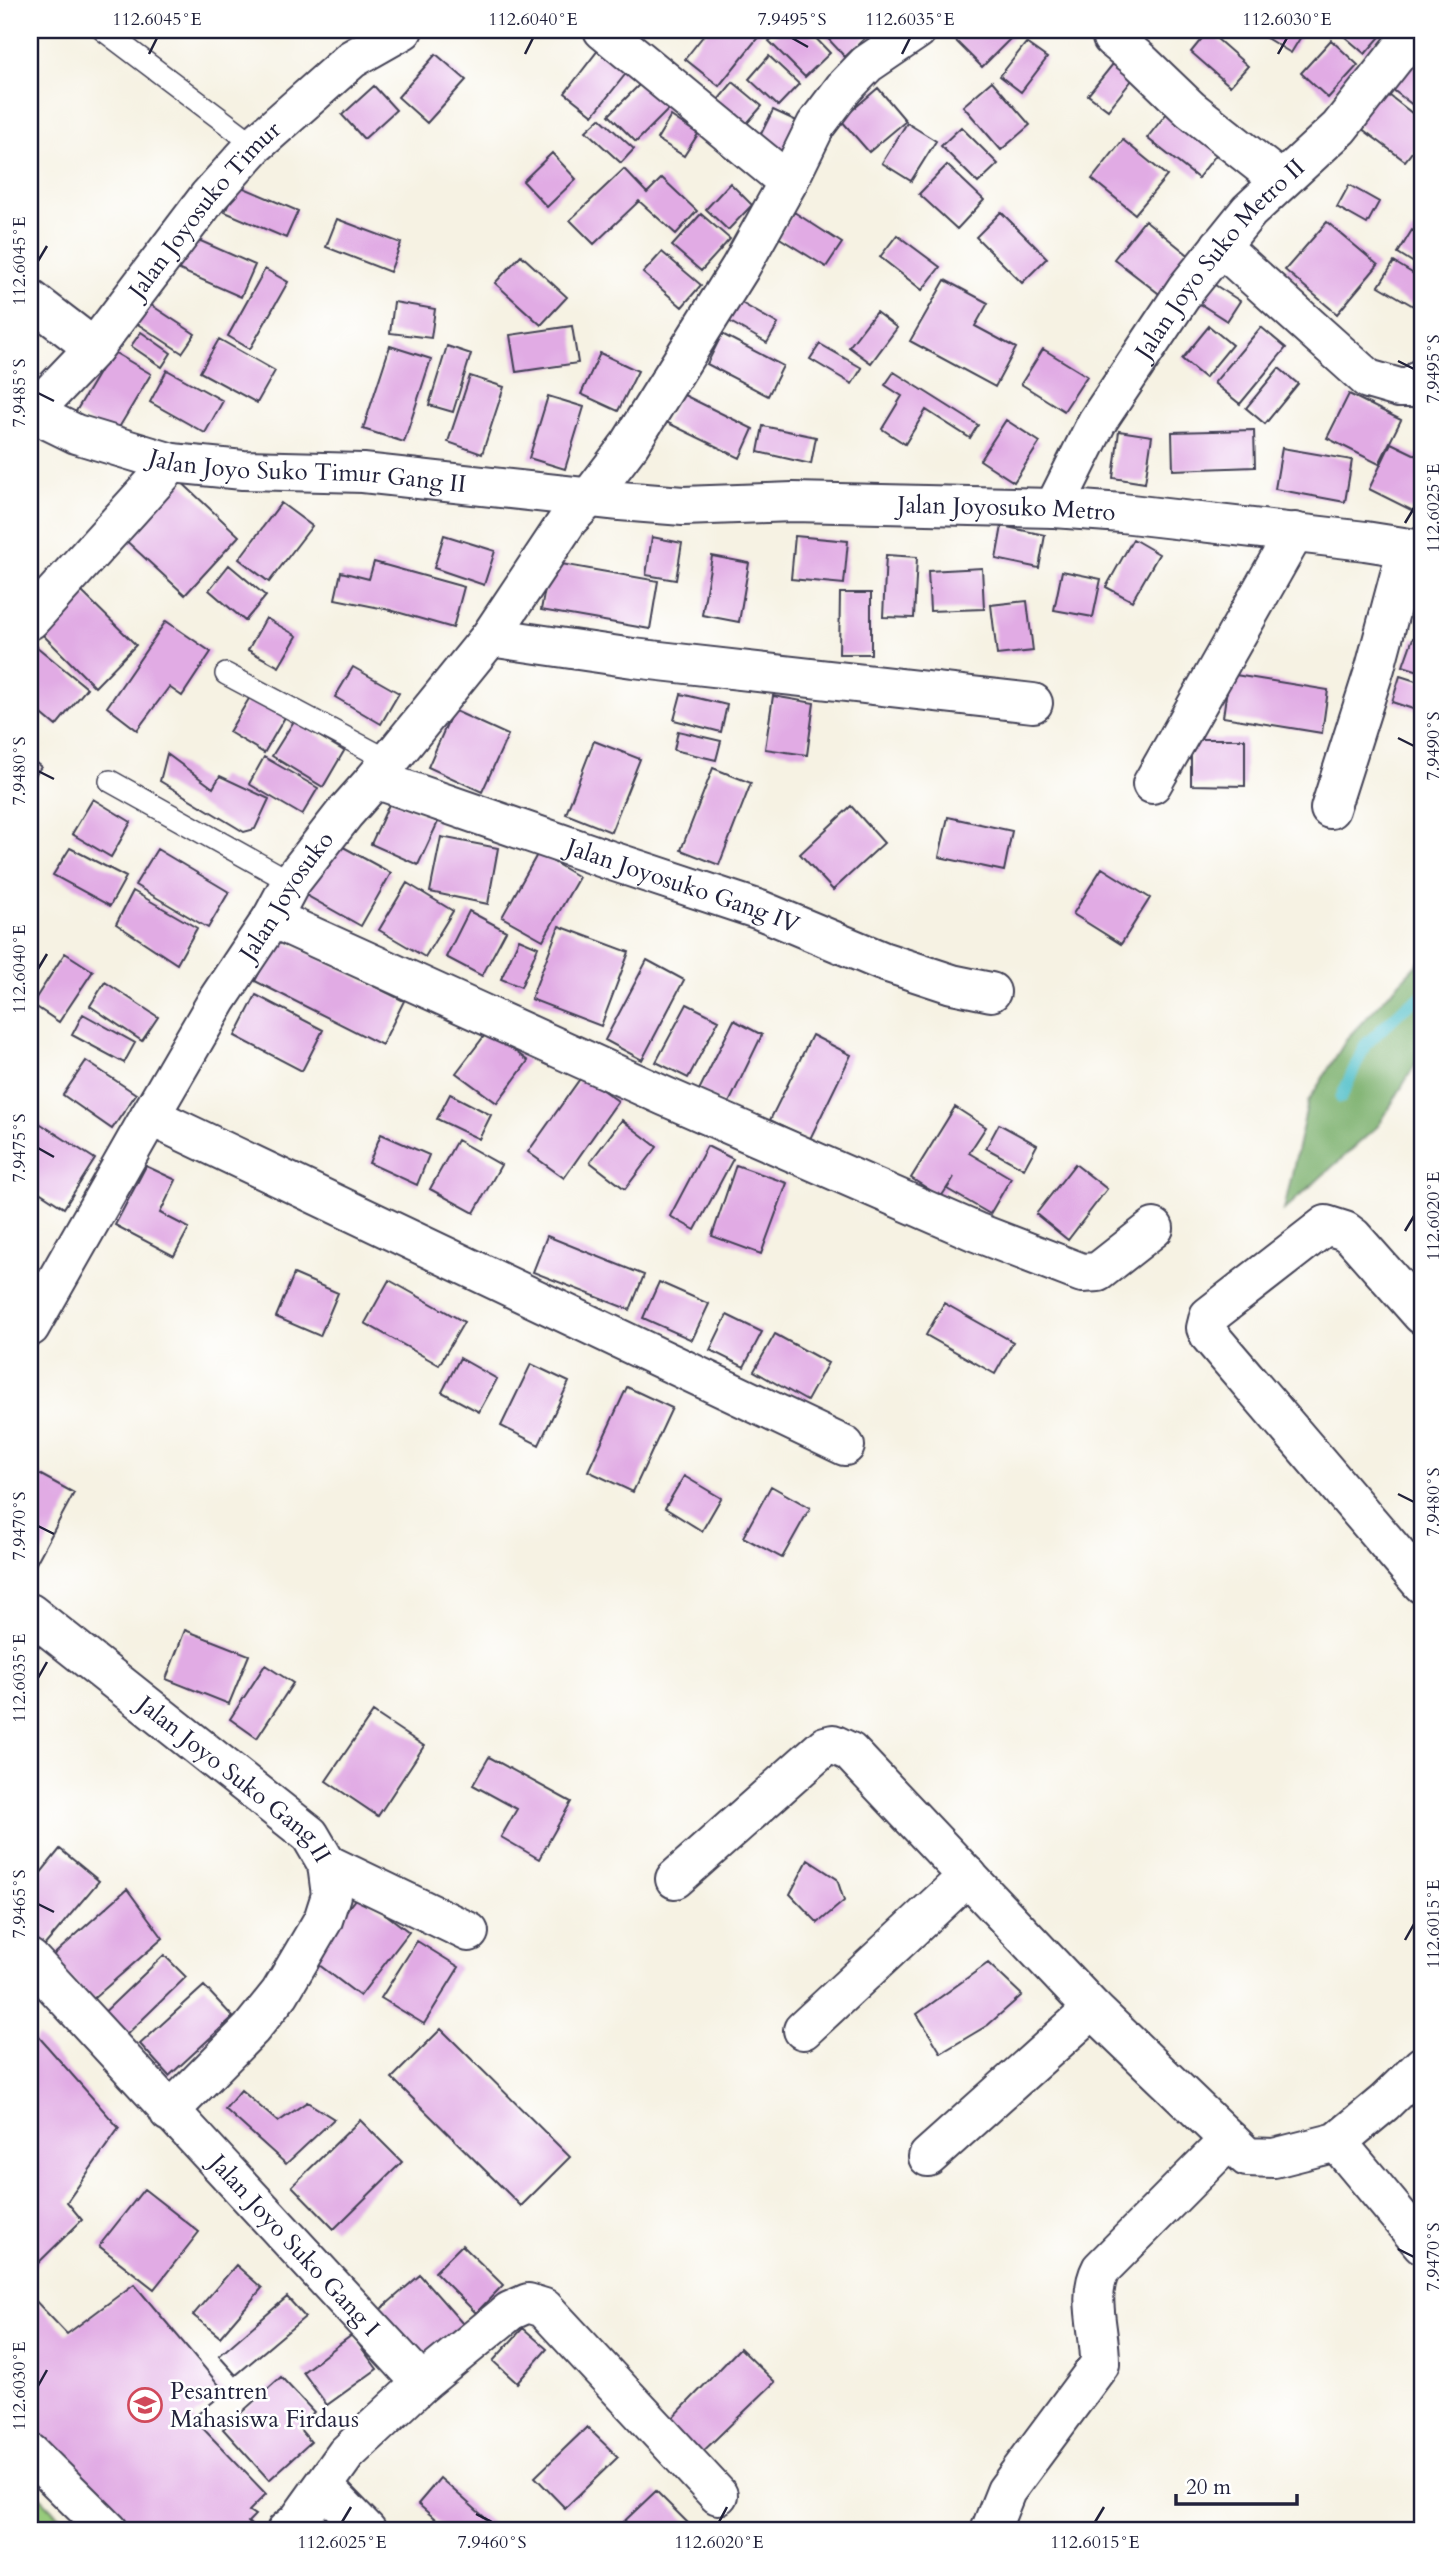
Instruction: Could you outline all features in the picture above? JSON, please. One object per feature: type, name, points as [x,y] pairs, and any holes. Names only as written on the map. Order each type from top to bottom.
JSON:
[{"type":"street","name":"Jalan Joyosuko Timur","points":[[31,414],[94,348],[209,196],[256,145],[352,59],[403,30]]},
{"type":"street","points":[[603,30],[788,182]]},
{"type":"street","name":"Jalan Joyosuko","points":[[30,1326],[218,999],[272,918],[290,882],[490,637],[568,520],[589,498],[630,444],[698,337],[788,182],[816,125],[844,88],[867,64],[917,30]]},
{"type":"street","name":"Jalan Joyo Suko Metro II","points":[[1054,508],[1097,422],[1186,289],[1249,211],[1339,128],[1416,30]]},
{"type":"street","points":[[1112,38],[1139,60],[1189,109],[1280,180]]},
{"type":"street","points":[[1220,246],[1368,379],[1399,388],[1411,388],[1422,378]]},
{"type":"street","points":[[30,299],[94,348]]},
{"type":"street","name":"Jalan Joyo Suko Timur Gang II","points":[[31,414],[76,434],[172,463],[243,470],[363,473],[589,498]]},
{"type":"street","points":[[30,620],[172,463]]},
{"type":"street","name":"Jalan Joyosuko Metro","points":[[589,498],[683,506],[793,502],[1054,508],[1295,532],[1415,549]]},
{"type":"street","points":[[1152,784],[1295,532]]},
{"type":"street","points":[[1330,809],[1415,549]]},
{"type":"street","points":[[490,637],[633,658],[1033,703]]},
{"type":"street","name":"Jalan Joyosuko Gang IV","points":[[381,769],[609,860],[760,910],[882,961],[952,984],[991,992]]},
{"type":"street","points":[[272,918],[664,1096],[976,1232],[1082,1273],[1098,1272],[1154,1228]]},
{"type":"street","points":[[150,1116],[845,1446]]},
{"type":"street","points":[[1422,1315],[1353,1237],[1345,1231],[1326,1225],[1209,1316],[1206,1328],[1210,1336],[1422,1584]]},
{"type":"street","name":"Jalan Joyo Suko Gang II","points":[[30,1613],[310,1835],[327,1864],[331,1895],[323,1920],[280,1993],[251,2029],[169,2112]]},
{"type":"street","points":[[674,1879],[825,1746],[833,1744],[850,1752],[1093,2009],[1247,2157],[1274,2158],[1337,2142],[1384,2103],[1422,2066]]},
{"type":"street","points":[[327,1864],[469,1932]]},
{"type":"street","points":[[803,2030],[968,1876]]},
{"type":"street","name":"Jalan Joyo Suko Gang I","points":[[30,1959],[422,2383]]},
{"type":"street","points":[[928,2157],[1093,2009]]},
{"type":"street","points":[[990,2531],[1006,2491],[1100,2364],[1101,2348],[1094,2281],[1101,2269],[1229,2140]]},
{"type":"street","points":[[1337,2142],[1422,2244]]},
{"type":"street","points":[[286,2531],[298,2521],[346,2454],[422,2383],[510,2311],[528,2303],[544,2308],[718,2496]]},
{"type":"street","points":[[30,2453],[108,2531]]},
{"type":"street","points":[[324,2487],[367,2531]]},
{"type":"lane","points":[[103,30],[256,145]]},
{"type":"lane","points":[[226,674],[381,769]]},
{"type":"lane","points":[[110,781],[290,882]]},
{"type":"green space","points":[[1422,959],[1422,1053],[1379,1125],[1284,1210],[1308,1102],[1348,1037]]},
{"type":"green space","points":[[30,2487],[74,2531],[30,2531]]},
{"type":"building","points":[[708,30],[764,30],[719,86],[685,59]]},
{"type":"building","points":[[781,30],[808,30],[830,53],[805,77],[769,41]]},
{"type":"building","points":[[820,30],[859,30],[866,37],[845,57]]},
{"type":"building","points":[[945,30],[1013,30],[1016,33],[982,67]]},
{"type":"building","points":[[1253,30],[1305,30],[1291,53]]},
{"type":"building","points":[[1337,30],[1386,30],[1365,54]]},
{"type":"building","points":[[1208,31],[1248,66],[1230,86],[1191,52]]},
{"type":"building","points":[[1331,40],[1358,65],[1328,98],[1301,73]]},
{"type":"building","points":[[1026,43],[1047,58],[1021,92],[1000,76]]},
{"type":"building","points":[[599,49],[628,71],[593,115],[565,93]]},
{"type":"building","points":[[1407,53],[1422,65],[1422,112],[1384,83]]},
{"type":"building","points":[[436,54],[466,80],[427,123],[398,97]]},
{"type":"building","points":[[769,56],[799,84],[778,106],[749,79]]},
{"type":"building","points":[[1117,59],[1136,75],[1108,110],[1088,95]]},
{"type":"building","points":[[992,81],[1030,125],[1001,150],[963,106]]},
{"type":"building","points":[[642,82],[669,109],[636,142],[609,115]]},
{"type":"building","points":[[733,82],[762,106],[742,129],[713,106]]},
{"type":"building","points":[[1376,85],[1422,121],[1422,139],[1405,161],[1349,119]]},
{"type":"building","points":[[374,86],[396,110],[364,139],[342,115]]},
{"type":"building","points":[[878,88],[906,121],[869,152],[841,120]]},
{"type":"building","points":[[1175,103],[1226,142],[1198,178],[1147,138]]},
{"type":"building","points":[[773,110],[799,122],[779,163],[753,150]]},
{"type":"building","points":[[671,116],[698,134],[684,156],[657,139]]},
{"type":"building","points":[[600,118],[634,149],[621,163],[586,131]]},
{"type":"building","points":[[907,123],[936,141],[911,181],[882,163]]},
{"type":"building","points":[[961,127],[998,164],[978,183],[941,146]]},
{"type":"building","points":[[1123,140],[1167,176],[1135,214],[1092,179]]},
{"type":"building","points":[[552,153],[576,179],[547,207],[523,181]]},
{"type":"building","points":[[947,165],[984,200],[957,229],[919,194]]},
{"type":"building","points":[[624,169],[647,193],[662,178],[697,211],[676,234],[639,201],[594,244],[570,220]]},
{"type":"building","points":[[730,183],[752,205],[728,230],[706,209]]},
{"type":"building","points":[[237,185],[298,211],[286,238],[225,212]]},
{"type":"building","points":[[1349,185],[1379,202],[1367,224],[1337,207]]},
{"type":"building","points":[[794,212],[842,243],[826,267],[778,237]]},
{"type":"building","points":[[1001,212],[1047,258],[1022,283],[976,237]]},
{"type":"building","points":[[701,214],[730,239],[701,271],[672,246]]},
{"type":"building","points":[[337,219],[401,243],[390,272],[326,247]]},
{"type":"building","points":[[1145,220],[1192,258],[1162,296],[1114,259]]},
{"type":"building","points":[[1327,222],[1378,265],[1337,314],[1285,270]]},
{"type":"building","points":[[1412,230],[1422,236],[1422,268],[1398,253]]},
{"type":"building","points":[[187,235],[255,265],[241,297],[173,267]]},
{"type":"building","points":[[897,235],[940,267],[922,290],[880,257]]},
{"type":"building","points":[[662,252],[701,285],[682,307],[643,273]]},
{"type":"building","points":[[521,255],[567,297],[541,325],[495,283]]},
{"type":"building","points":[[1394,262],[1422,279],[1422,311],[1379,286]]},
{"type":"building","points":[[265,269],[288,282],[250,349],[228,336]]},
{"type":"building","points":[[1204,278],[1240,301],[1227,321],[1191,298]]},
{"type":"building","points":[[945,280],[988,303],[975,326],[1016,348],[995,387],[910,341]]},
{"type":"building","points":[[731,297],[778,324],[767,343],[720,316]]},
{"type":"building","points":[[145,301],[195,334],[182,353],[133,321]]},
{"type":"building","points":[[394,302],[435,309],[431,338],[390,333]]},
{"type":"building","points":[[876,312],[897,328],[871,363],[849,347]]},
{"type":"building","points":[[572,326],[578,363],[516,372],[510,335]]},
{"type":"building","points":[[1209,326],[1232,345],[1205,378],[1182,359]]},
{"type":"building","points":[[1261,327],[1286,348],[1240,404],[1214,383]]},
{"type":"building","points":[[141,332],[171,353],[162,367],[131,346]]},
{"type":"building","points":[[722,334],[783,366],[768,396],[707,364]]},
{"type":"building","points":[[219,339],[275,371],[257,403],[200,372]]},
{"type":"building","points":[[820,344],[862,368],[852,384],[810,359]]},
{"type":"building","points":[[390,346],[431,359],[404,442],[363,429]]},
{"type":"building","points":[[447,346],[471,354],[453,412],[429,405]]},
{"type":"building","points":[[1043,349],[1087,376],[1064,411],[1021,384]]},
{"type":"building","points":[[112,351],[151,374],[114,436],[75,413]]},
{"type":"building","points":[[600,353],[638,371],[618,411],[581,394]]},
{"type":"building","points":[[1279,368],[1298,384],[1265,424],[1246,408]]},
{"type":"building","points":[[167,370],[223,401],[205,433],[150,402]]},
{"type":"building","points":[[894,372],[978,425],[970,438],[926,410],[905,444],[882,429],[902,396],[885,385]]},
{"type":"building","points":[[470,376],[504,387],[482,454],[448,442]]},
{"type":"building","points":[[680,393],[753,429],[740,458],[666,422]]},
{"type":"building","points":[[1349,394],[1401,420],[1379,464],[1327,438]]},
{"type":"building","points":[[548,396],[584,407],[565,469],[529,458]]},
{"type":"building","points":[[1006,420],[1040,442],[1014,482],[980,460]]},
{"type":"building","points":[[763,426],[816,437],[811,464],[758,452]]},
{"type":"building","points":[[1254,430],[1255,467],[1173,470],[1172,432]]},
{"type":"building","points":[[1119,431],[1152,436],[1145,483],[1113,478]]},
{"type":"building","points":[[1391,443],[1422,458],[1422,493],[1413,511],[1369,489]]},
{"type":"building","points":[[1282,448],[1352,460],[1345,502],[1275,489]]},
{"type":"building","points":[[176,477],[239,536],[185,595],[121,536]]},
{"type":"building","points":[[281,503],[312,526],[269,582],[239,559]]},
{"type":"building","points":[[1002,526],[1045,535],[1039,568],[996,559]]},
{"type":"building","points":[[444,535],[495,551],[484,585],[434,568]]},
{"type":"building","points":[[795,536],[848,541],[844,584],[791,579]]},
{"type":"building","points":[[652,537],[682,543],[676,580],[646,575]]},
{"type":"building","points":[[1133,539],[1159,554],[1132,601],[1106,587]]},
{"type":"building","points":[[886,555],[917,557],[914,618],[883,617]]},
{"type":"building","points":[[712,556],[749,563],[739,622],[702,615]]},
{"type":"building","points":[[374,562],[464,587],[453,628],[390,610],[335,599],[341,572],[369,579]]},
{"type":"building","points":[[550,562],[658,581],[650,629],[541,610]]},
{"type":"building","points":[[229,565],[266,596],[245,621],[209,590]]},
{"type":"building","points":[[982,568],[984,609],[930,611],[928,571]]},
{"type":"building","points":[[1062,571],[1101,579],[1093,617],[1054,610]]},
{"type":"building","points":[[79,589],[136,645],[95,687],[38,630]]},
{"type":"building","points":[[840,593],[871,593],[871,654],[839,654]]},
{"type":"building","points":[[1027,601],[1033,651],[997,655],[991,605]]},
{"type":"building","points":[[266,618],[297,636],[279,667],[248,650]]},
{"type":"building","points":[[166,621],[211,652],[182,696],[169,687],[137,730],[107,707]]},
{"type":"building","points":[[1413,638],[1422,641],[1422,672],[1403,666]]},
{"type":"building","points":[[31,642],[87,688],[56,726],[30,704]]},
{"type":"building","points":[[353,667],[399,693],[381,724],[335,697]]},
{"type":"building","points":[[1229,674],[1328,690],[1322,733],[1223,717]]},
{"type":"building","points":[[1400,676],[1422,683],[1422,712],[1392,702]]},
{"type":"building","points":[[253,692],[288,712],[264,753],[229,732]]},
{"type":"building","points":[[681,694],[727,705],[721,732],[674,720]]},
{"type":"building","points":[[773,696],[814,703],[807,755],[765,749]]},
{"type":"building","points":[[453,710],[508,735],[482,792],[428,767]]},
{"type":"building","points":[[294,721],[344,751],[323,787],[272,756]]},
{"type":"building","points":[[678,731],[721,741],[716,760],[674,750]]},
{"type":"building","points":[[1191,739],[1245,739],[1245,786],[1191,785]]},
{"type":"building","points":[[594,741],[640,759],[611,832],[566,814]]},
{"type":"building","points":[[167,754],[213,788],[220,776],[269,799],[255,829],[244,832],[160,781]]},
{"type":"building","points":[[264,757],[318,788],[302,815],[249,784]]},
{"type":"building","points":[[30,758],[41,767],[30,781]]},
{"type":"building","points":[[713,768],[751,783],[719,865],[681,850]]},
{"type":"building","points":[[93,799],[131,822],[111,857],[72,834]]},
{"type":"building","points":[[391,800],[438,822],[418,865],[371,844]]},
{"type":"building","points":[[851,806],[884,843],[833,890],[800,854]]},
{"type":"building","points":[[948,817],[1012,831],[1004,871],[939,857]]},
{"type":"building","points":[[441,837],[498,848],[488,904],[430,892]]},
{"type":"building","points":[[334,842],[391,873],[361,926],[306,895]]},
{"type":"building","points":[[70,848],[126,877],[110,906],[53,875]]},
{"type":"building","points":[[157,849],[229,892],[208,928],[135,885]]},
{"type":"building","points":[[538,853],[579,877],[543,940],[502,917]]},
{"type":"building","points":[[1102,868],[1150,898],[1121,944],[1073,914]]},
{"type":"building","points":[[407,883],[453,911],[425,957],[379,930]]},
{"type":"building","points":[[133,891],[197,928],[177,964],[116,924]]},
{"type":"building","points":[[469,911],[506,931],[482,976],[446,957]]},
{"type":"building","points":[[559,926],[629,952],[601,1026],[531,999]]},
{"type":"building","points":[[277,938],[404,1001],[382,1045],[255,981]]},
{"type":"building","points":[[519,939],[538,947],[521,987],[501,979]]},
{"type":"building","points":[[65,953],[93,971],[59,1022],[32,1004]]},
{"type":"building","points":[[647,960],[684,980],[642,1060],[605,1040]]},
{"type":"building","points":[[105,982],[158,1017],[142,1041],[90,1006]]},
{"type":"building","points":[[256,995],[323,1030],[302,1071],[235,1036]]},
{"type":"building","points":[[687,1004],[719,1020],[688,1078],[656,1062]]},
{"type":"building","points":[[83,1014],[135,1043],[124,1063],[72,1035]]},
{"type":"building","points":[[734,1020],[762,1035],[728,1105],[699,1090]]},
{"type":"building","points":[[488,1031],[528,1061],[497,1103],[456,1073]]},
{"type":"building","points":[[812,1035],[851,1055],[810,1139],[770,1120]]},
{"type":"building","points":[[86,1061],[136,1094],[112,1129],[63,1095]]},
{"type":"building","points":[[582,1076],[618,1101],[564,1178],[528,1152]]},
{"type":"building","points":[[450,1094],[491,1115],[479,1139],[437,1119]]},
{"type":"building","points":[[955,1107],[986,1127],[969,1153],[1011,1178],[990,1214],[947,1189],[954,1177],[941,1197],[911,1178]]},
{"type":"building","points":[[30,1117],[95,1159],[64,1208],[30,1186]]},
{"type":"building","points":[[622,1120],[657,1147],[625,1189],[590,1162]]},
{"type":"building","points":[[999,1124],[1037,1145],[1024,1169],[986,1148]]},
{"type":"building","points":[[381,1134],[429,1155],[417,1185],[369,1163]]},
{"type":"building","points":[[457,1140],[501,1165],[474,1213],[430,1189]]},
{"type":"building","points":[[707,1146],[733,1159],[695,1230],[670,1216]]},
{"type":"building","points":[[1075,1164],[1107,1189],[1068,1240],[1036,1214]]},
{"type":"building","points":[[736,1165],[787,1183],[761,1254],[712,1236]]},
{"type":"building","points":[[146,1166],[176,1180],[160,1213],[189,1228],[174,1256],[115,1225]]},
{"type":"building","points":[[547,1236],[644,1275],[630,1310],[533,1272]]},
{"type":"building","points":[[294,1274],[338,1293],[320,1336],[276,1317]]},
{"type":"building","points":[[389,1280],[464,1322],[439,1365],[365,1323]]},
{"type":"building","points":[[659,1282],[709,1304],[692,1340],[643,1318]]},
{"type":"building","points":[[944,1303],[1013,1342],[995,1374],[926,1335]]},
{"type":"building","points":[[727,1315],[762,1332],[744,1367],[710,1350]]},
{"type":"building","points":[[775,1334],[828,1363],[807,1401],[754,1371]]},
{"type":"building","points":[[460,1358],[497,1379],[479,1412],[442,1392]]},
{"type":"building","points":[[531,1364],[569,1382],[539,1445],[501,1426]]},
{"type":"building","points":[[627,1387],[672,1408],[633,1492],[588,1471]]},
{"type":"building","points":[[30,1469],[74,1493],[33,1569],[30,1567]]},
{"type":"building","points":[[684,1476],[721,1498],[702,1531],[665,1508]]},
{"type":"building","points":[[771,1486],[810,1508],[782,1558],[743,1537]]},
{"type":"building","points":[[185,1630],[249,1655],[229,1704],[166,1679]]},
{"type":"building","points":[[265,1665],[293,1683],[257,1738],[230,1719]]},
{"type":"building","points":[[373,1712],[424,1746],[378,1816],[326,1781]]},
{"type":"building","points":[[489,1757],[571,1802],[539,1859],[501,1837],[517,1809],[473,1785]]},
{"type":"building","points":[[60,1849],[99,1881],[44,1946],[30,1934],[30,1886]]},
{"type":"building","points":[[808,1860],[837,1879],[844,1901],[818,1923],[790,1894]]},
{"type":"building","points":[[127,1889],[163,1938],[92,2000],[50,1958]]},
{"type":"building","points":[[359,1894],[409,1932],[360,1996],[310,1958]]},
{"type":"building","points":[[417,1941],[459,1967],[424,2024],[381,1998]]},
{"type":"building","points":[[164,1955],[186,1977],[116,2045],[94,2022]]},
{"type":"building","points":[[988,1963],[1022,1995],[988,2025],[941,2053],[917,2014]]},
{"type":"building","points":[[204,1986],[233,2017],[169,2076],[140,2044]]},
{"type":"building","points":[[441,2029],[570,2157],[521,2206],[392,2078]]},
{"type":"building","points":[[38,2036],[119,2128],[67,2202],[82,2220],[30,2271],[30,2049]]},
{"type":"building","points":[[241,2090],[278,2122],[307,2102],[334,2119],[286,2164],[225,2109]]},
{"type":"building","points":[[360,2120],[402,2162],[334,2229],[292,2186]]},
{"type":"building","points":[[144,2189],[199,2232],[154,2289],[99,2246]]},
{"type":"building","points":[[462,2245],[503,2285],[476,2313],[435,2272]]},
{"type":"building","points":[[236,2265],[262,2288],[220,2337],[193,2315]]},
{"type":"building","points":[[420,2275],[463,2324],[416,2364],[373,2316]]},
{"type":"building","points":[[134,2284],[225,2392],[193,2418],[266,2494],[249,2511],[255,2515],[248,2522],[254,2528],[251,2531],[126,2531],[30,2430],[30,2295],[67,2334]]},
{"type":"building","points":[[287,2297],[305,2317],[236,2375],[219,2356]]},
{"type":"building","points":[[523,2328],[547,2349],[517,2383],[493,2361]]},
{"type":"building","points":[[352,2335],[377,2369],[327,2405],[303,2372]]},
{"type":"building","points":[[740,2348],[775,2382],[693,2461],[664,2427]]},
{"type":"building","points":[[281,2377],[314,2412],[298,2427],[311,2442],[269,2480],[223,2429]]},
{"type":"building","points":[[587,2427],[618,2457],[565,2508],[535,2477]]},
{"type":"building","points":[[440,2478],[500,2531],[449,2531],[418,2504]]},
{"type":"building","points":[[656,2491],[689,2524],[681,2531],[614,2531]]},
{"type":"waterway","points":[[1341,1098],[1365,1045],[1406,1006],[1422,997]]},
{"type":"place","name":"Pesantren Mahasiswa Firdaus","points":[[145,2405]]}]
